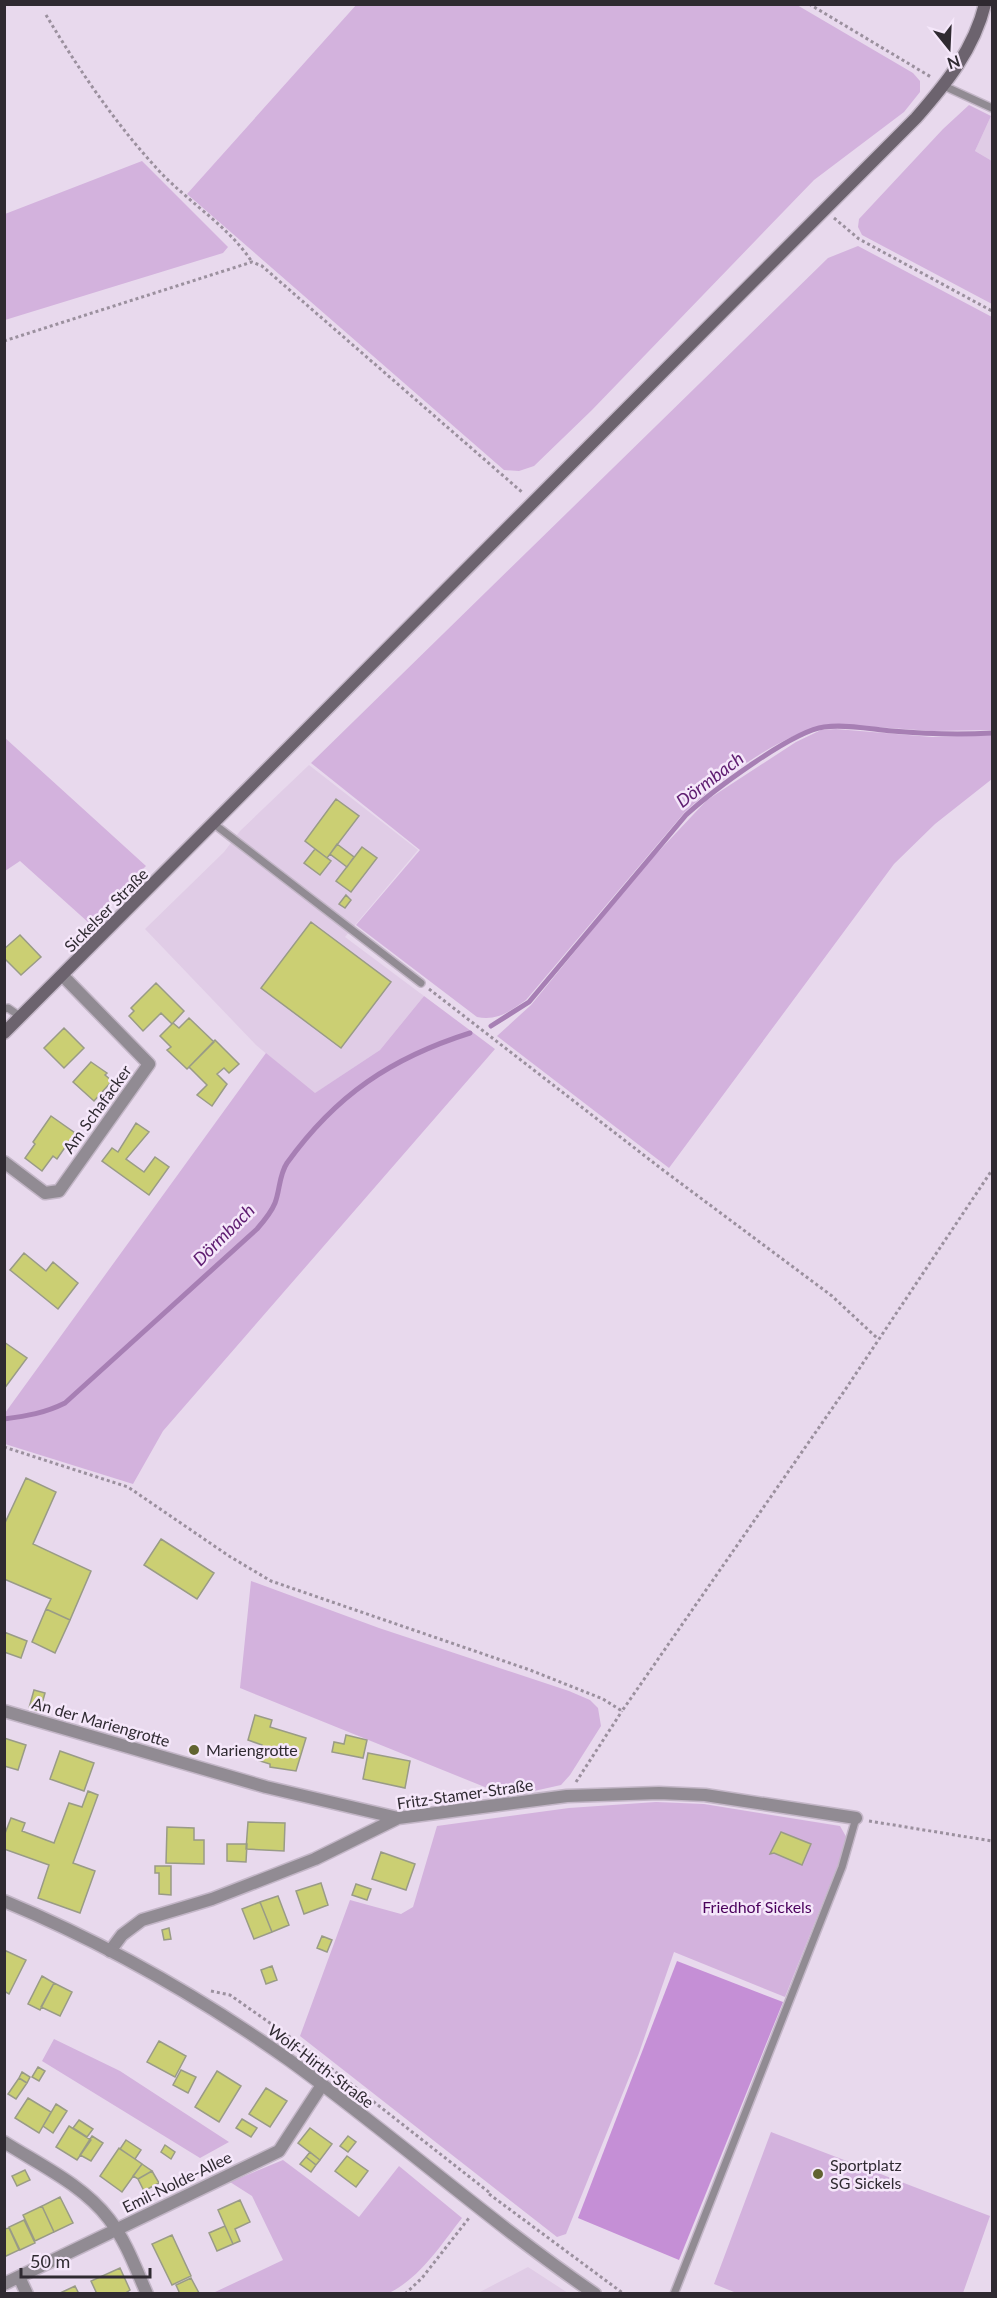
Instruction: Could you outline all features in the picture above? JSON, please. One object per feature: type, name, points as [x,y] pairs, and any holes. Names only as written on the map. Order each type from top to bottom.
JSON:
[{"type":"main road","name":"Sickelser Straße","points":[[4,1033],[825,210],[944,86],[971,43],[985,4]]},
{"type":"street","name":"Am Schafacker","points":[[4,1162],[45,1193],[58,1191],[150,1064],[63,976]]},
{"type":"street","name":"An der Mariengrotte","points":[[4,1711],[266,1787],[398,1818]]},
{"type":"street","name":"Fritz-Stamer-Straße","points":[[110,1951],[122,1935],[142,1920],[212,1899],[315,1859],[398,1818],[567,1796],[705,1795],[856,1818]]},
{"type":"street","name":"Wolf-Hirth-Straße","points":[[4,1901],[110,1951],[194,1997],[322,2085],[478,2207],[595,2294]]},
{"type":"street","name":"Emil-Nolde-Allee","points":[[4,2284],[279,2151],[322,2085]]},
{"type":"street","points":[[4,2142],[75,2187],[109,2219],[147,2294]]},
{"type":"street","points":[[19,2277],[27,2294]]},
{"type":"lane","points":[[944,86],[993,108]]},
{"type":"lane","points":[[214,824],[421,983]]},
{"type":"lane","points":[[4,1009],[8,1008],[21,1017]]},
{"type":"lane","points":[[674,2294],[842,1867],[856,1818]]},
{"type":"path","points":[[809,4],[944,86]]},
{"type":"path","points":[[46,15],[69,53],[134,141],[161,173],[238,244],[252,262],[262,266],[534,503]]},
{"type":"path","points":[[825,210],[859,239],[993,311]]},
{"type":"path","points":[[4,341],[252,262]]},
{"type":"path","points":[[421,983],[673,1178],[832,1296],[878,1338]]},
{"type":"path","points":[[567,1796],[622,1711],[845,1390],[993,1170]]},
{"type":"path","points":[[4,1447],[128,1487],[229,1556],[271,1581],[530,1670],[603,1699],[622,1711]]},
{"type":"path","points":[[856,1818],[993,1841]]},
{"type":"path","points":[[405,2294],[422,2278],[490,2193],[624,2294]]},
{"type":"shaded area","points":[[992,114],[992,161],[975,151]]},
{"type":"shaded area","points":[[309,765],[418,850],[345,937],[424,996],[380,1050],[314,1094],[256,1045],[145,929],[224,852],[240,831]]},
{"type":"shaded area","points":[[677,1961],[783,2002],[679,2260],[578,2218]]},
{"type":"shaded area","points":[[528,2267],[568,2293],[478,2293]]},
{"type":"green space","points":[[357,4],[797,5],[913,73],[920,81],[920,92],[904,112],[814,180],[592,410],[534,466],[519,471],[504,470],[187,194]]},
{"type":"green space","points":[[969,105],[991,116],[975,151],[992,161],[992,304],[862,235],[858,227],[859,219],[943,129]]},
{"type":"green space","points":[[142,161],[228,247],[223,253],[5,320],[5,214]]},
{"type":"green space","points":[[858,246],[992,317],[992,730],[932,731],[834,724],[795,735],[775,746],[734,772],[684,813],[526,1000],[498,1016],[477,1017],[356,925],[420,850],[311,763],[828,258]]},
{"type":"green space","points":[[836,729],[932,737],[992,735],[992,779],[935,824],[894,864],[669,1168],[497,1036],[531,1005],[643,868],[707,800],[796,742],[821,730]]},
{"type":"green space","points":[[4,737],[146,866],[89,923],[20,861],[5,871]]},
{"type":"green space","points":[[424,996],[495,1049],[163,1431],[133,1484],[5,1444],[5,1413],[266,1053],[315,1093],[380,1050]]},
{"type":"green space","points":[[251,1581],[379,1628],[569,1691],[590,1700],[598,1708],[601,1726],[570,1775],[561,1785],[525,1793],[502,1794],[240,1688]]},
{"type":"green space","name":"Friedhof Sickels","points":[[656,1802],[704,1804],[840,1826],[848,1840],[785,1997],[674,1952],[639,2053],[566,2234],[557,2237],[300,2036],[350,1900],[401,1914],[413,1907],[437,1826],[569,1808]]},
{"type":"green space","points":[[54,2039],[120,2071],[229,2142],[200,2158],[42,2061]]},
{"type":"green space","name":"Sportplatz SG Sickels","points":[[771,2132],[990,2216],[963,2293],[739,2294],[714,2284]]},
{"type":"green space","points":[[283,2160],[359,2217],[399,2166],[462,2218],[420,2270],[389,2293],[213,2293],[283,2260],[252,2196],[230,2182]]},
{"type":"building","points":[[336,799],[359,816],[327,858],[305,841]]},
{"type":"building","points":[[337,844],[354,857],[347,867],[330,854]]},
{"type":"building","points":[[362,847],[377,858],[351,892],[336,881]]},
{"type":"building","points":[[315,849],[331,861],[320,875],[304,863]]},
{"type":"building","points":[[346,895],[351,900],[345,908],[339,904]]},
{"type":"building","points":[[311,922],[391,982],[341,1048],[261,988]]},
{"type":"building","points":[[20,935],[41,957],[21,975],[4,958],[4,949]]},
{"type":"building","points":[[156,983],[184,1011],[172,1024],[161,1013],[143,1031],[129,1016],[134,1011],[131,1008]]},
{"type":"building","points":[[189,1018],[214,1042],[187,1069],[167,1050],[171,1047],[160,1036],[173,1023],[179,1028]]},
{"type":"building","points":[[64,1028],[84,1048],[64,1068],[44,1048]]},
{"type":"building","points":[[215,1040],[239,1064],[229,1073],[224,1068],[217,1074],[227,1084],[212,1106],[197,1095],[207,1085],[189,1067]]},
{"type":"building","points":[[91,1062],[107,1073],[105,1075],[112,1081],[94,1101],[73,1082]]},
{"type":"building","points":[[51,1116],[75,1133],[57,1159],[53,1156],[42,1171],[25,1158]]},
{"type":"building","points":[[136,1123],[149,1132],[126,1159],[144,1172],[155,1157],[169,1167],[149,1195],[102,1161],[112,1148],[118,1152]]},
{"type":"building","points":[[24,1253],[46,1271],[53,1262],[78,1283],[58,1309],[10,1270]]},
{"type":"building","points":[[4,1342],[27,1358],[4,1389]]},
{"type":"building","points":[[26,1478],[56,1492],[33,1544],[91,1571],[70,1620],[46,1609],[51,1599],[4,1579],[4,1525]]},
{"type":"building","points":[[161,1539],[214,1573],[197,1599],[144,1565]]},
{"type":"building","points":[[46,1609],[70,1620],[55,1653],[32,1642]]},
{"type":"building","points":[[4,1632],[27,1641],[21,1658],[4,1652]]},
{"type":"building","points":[[34,1690],[45,1693],[40,1711],[29,1708]]},
{"type":"building","points":[[255,1715],[272,1720],[270,1727],[306,1738],[296,1771],[270,1767],[270,1764],[257,1760],[262,1745],[248,1740]]},
{"type":"building","points":[[346,1735],[367,1740],[363,1758],[332,1752],[334,1742],[344,1744]]},
{"type":"building","points":[[4,1738],[26,1745],[18,1770],[4,1766]]},
{"type":"building","points":[[60,1751],[94,1763],[84,1791],[50,1779]]},
{"type":"building","points":[[368,1753],[410,1761],[405,1788],[363,1779]]},
{"type":"building","points":[[88,1791],[98,1795],[73,1863],[95,1871],[80,1913],[38,1898],[49,1865],[4,1849],[4,1836],[11,1818],[25,1823],[22,1831],[54,1843],[69,1803],[82,1807]]},
{"type":"building","points":[[248,1822],[285,1823],[284,1851],[246,1849]]},
{"type":"building","points":[[167,1827],[194,1828],[194,1840],[204,1840],[204,1864],[166,1863]]},
{"type":"building","points":[[781,1832],[811,1844],[802,1865],[774,1853],[770,1854]]},
{"type":"building","points":[[227,1844],[247,1844],[246,1862],[227,1861]]},
{"type":"building","points":[[381,1852],[415,1864],[406,1890],[372,1879]]},
{"type":"building","points":[[155,1866],[171,1866],[171,1895],[159,1894],[159,1873],[155,1873]]},
{"type":"building","points":[[321,1883],[328,1905],[304,1914],[296,1891]]},
{"type":"building","points":[[356,1884],[371,1889],[367,1900],[352,1895]]},
{"type":"building","points":[[278,1896],[289,1925],[272,1932],[260,1902]]},
{"type":"building","points":[[260,1902],[272,1932],[254,1939],[242,1909]]},
{"type":"building","points":[[169,1928],[171,1939],[164,1940],[162,1930]]},
{"type":"building","points":[[322,1936],[332,1940],[327,1952],[317,1948]]},
{"type":"building","points":[[4,1950],[26,1960],[9,1994],[4,1991]]},
{"type":"building","points":[[272,1966],[277,1980],[266,1984],[261,1970]]},
{"type":"building","points":[[42,1976],[54,1983],[40,2010],[28,2004]]},
{"type":"building","points":[[54,1983],[72,1992],[60,2016],[41,2007]]},
{"type":"building","points":[[159,2041],[186,2056],[175,2077],[147,2062]]},
{"type":"building","points":[[38,2067],[45,2071],[39,2081],[32,2077]]},
{"type":"building","points":[[181,2070],[196,2077],[188,2093],[173,2085]]},
{"type":"building","points":[[217,2071],[241,2086],[219,2122],[195,2107]]},
{"type":"building","points":[[22,2072],[30,2077],[27,2083],[19,2078]]},
{"type":"building","points":[[19,2078],[27,2083],[16,2099],[8,2094]]},
{"type":"building","points":[[266,2088],[287,2101],[270,2127],[249,2114]]},
{"type":"building","points":[[28,2098],[51,2112],[39,2133],[15,2118]]},
{"type":"building","points":[[56,2104],[67,2111],[53,2133],[43,2126]]},
{"type":"building","points":[[242,2119],[257,2128],[251,2137],[236,2128]]},
{"type":"building","points":[[79,2120],[93,2129],[87,2137],[73,2128]]},
{"type":"building","points":[[69,2126],[91,2140],[77,2160],[56,2147]]},
{"type":"building","points":[[310,2128],[332,2144],[320,2160],[298,2143]]},
{"type":"building","points":[[92,2136],[103,2143],[91,2161],[80,2155]]},
{"type":"building","points":[[348,2136],[356,2142],[348,2152],[340,2146]]},
{"type":"building","points":[[126,2140],[141,2150],[135,2159],[120,2149]]},
{"type":"building","points":[[165,2145],[175,2152],[171,2159],[161,2152]]},
{"type":"building","points":[[119,2148],[142,2164],[122,2192],[100,2176]]},
{"type":"building","points":[[310,2152],[320,2160],[316,2165],[306,2157]]},
{"type":"building","points":[[347,2156],[368,2171],[356,2187],[335,2171]]},
{"type":"building","points":[[306,2157],[316,2165],[311,2172],[300,2164]]},
{"type":"building","points":[[142,2164],[152,2171],[138,2179],[133,2176]]},
{"type":"building","points":[[25,2170],[30,2180],[17,2186],[12,2176]]},
{"type":"building","points":[[152,2171],[159,2183],[144,2191],[138,2179]]},
{"type":"building","points":[[60,2197],[73,2223],[54,2232],[42,2206]]},
{"type":"building","points":[[240,2200],[250,2222],[235,2229],[240,2241],[233,2244],[218,2210]]},
{"type":"building","points":[[42,2206],[54,2232],[35,2241],[23,2215]]},
{"type":"building","points":[[24,2220],[35,2243],[20,2250],[9,2227]]},
{"type":"building","points":[[225,2226],[233,2244],[217,2251],[209,2233]]},
{"type":"building","points":[[9,2228],[19,2250],[4,2257],[4,2229]]},
{"type":"building","points":[[172,2235],[191,2276],[172,2285],[152,2244]]},
{"type":"building","points":[[120,2268],[130,2290],[124,2294],[97,2294],[91,2281]]},
{"type":"building","points":[[191,2278],[199,2293],[180,2294],[176,2285]]},
{"type":"building","points":[[75,2286],[79,2294],[58,2294]]},
{"type":"waterway","name":"Dörmbach","points":[[491,1026],[529,1002],[686,815],[732,778],[792,739],[810,731],[832,726],[930,733],[992,733]]},
{"type":"waterway","name":"Dörmbach","points":[[4,1419],[36,1414],[65,1403],[257,1229],[273,1207],[282,1172],[287,1163],[325,1118],[346,1099],[390,1067],[415,1054],[470,1033]]},
{"type":"place","name":"Mariengrotte","points":[[194,1750]]},
{"type":"place","name":"Sportplatz SG Sickels","points":[[818,2174]]}]
